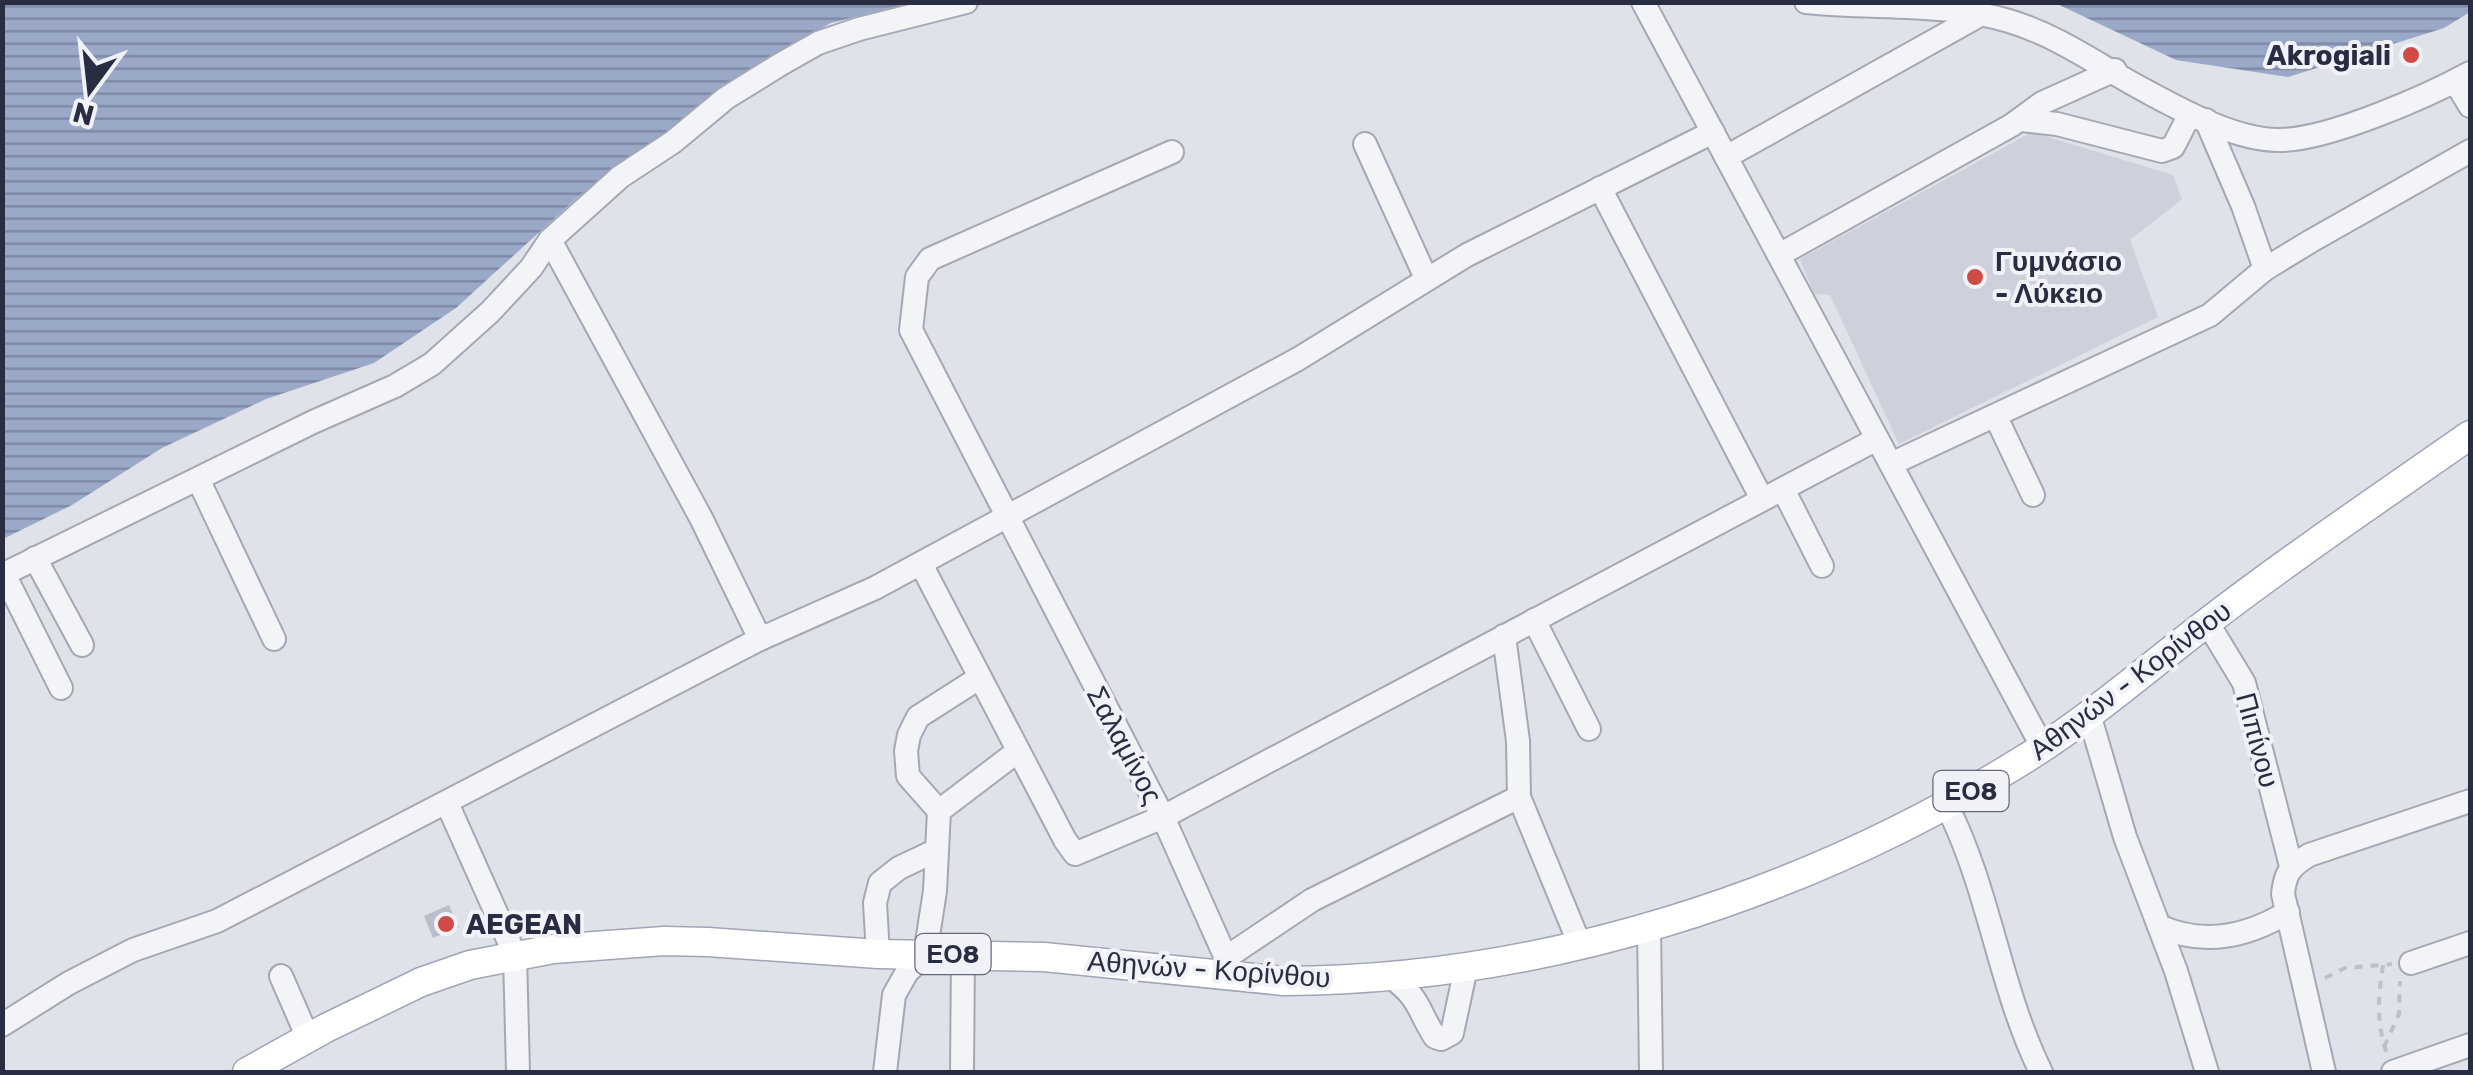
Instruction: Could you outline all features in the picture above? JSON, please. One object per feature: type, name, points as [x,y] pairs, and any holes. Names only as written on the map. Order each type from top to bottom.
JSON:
[{"type":"main road","name":"Αθηνών - Κορίνθου","points":[[248,1072],[420,982],[515,955],[664,941],[878,954],[1231,966],[1284,980],[1390,978],[1470,967],[1649,927],[1808,870],[1947,806],[2043,748],[2207,622],[2470,435]]},
{"type":"street","points":[[61,688],[3,575],[432,364],[500,301],[531,268],[550,240],[620,177],[673,142],[726,98],[781,64],[818,43],[859,28],[966,2]]},
{"type":"street","points":[[1643,2],[2043,748]]},
{"type":"street","points":[[1806,2],[1980,14],[2038,31],[2198,117],[2258,138],[2281,141],[2347,124],[2463,77],[2470,106]]},
{"type":"street","points":[[1726,157],[1980,14]]},
{"type":"street","points":[[1779,254],[2021,120],[2042,102],[2115,70]]},
{"type":"street","points":[[2021,120],[2057,124],[2162,151],[2174,146],[2198,117]]},
{"type":"street","points":[[2198,117],[2243,206],[2266,269]]},
{"type":"street","points":[[2,1025],[69,983],[133,950],[218,922],[760,639],[920,564],[1298,359],[1426,278],[1713,132]]},
{"type":"street","points":[[1365,144],[1426,278]]},
{"type":"street","points":[[1891,464],[2210,315],[2266,269],[2470,151]]},
{"type":"street","name":"Σαλαμίνος","points":[[1172,152],[930,259],[916,277],[911,330],[1163,817],[1231,966]]},
{"type":"street","points":[[1600,188],[1772,494],[1822,566]]},
{"type":"street","points":[[550,240],[701,518],[760,639]]},
{"type":"street","points":[[1996,417],[2033,495]]},
{"type":"street","points":[[920,564],[1064,840],[1075,854],[1163,817],[1877,438]]},
{"type":"street","points":[[198,479],[274,639]]},
{"type":"street","points":[[35,558],[82,645]]},
{"type":"street","points":[[1534,620],[1588,729]]},
{"type":"street","name":"Πιπίνου","points":[[2207,622],[2244,683],[2291,866],[2284,877],[2283,894],[2324,1072]]},
{"type":"street","points":[[1504,636],[1518,741],[1519,797],[1580,945]]},
{"type":"street","points":[[885,1072],[894,995],[907,972],[925,955],[936,891],[939,811],[908,776],[909,735],[918,717],[979,678]]},
{"type":"street","points":[[2089,714],[2125,837],[2207,1072]]},
{"type":"street","points":[[939,811],[1018,751]]},
{"type":"street","points":[[1231,966],[1312,900],[1519,797]]},
{"type":"street","points":[[2291,866],[2309,855],[2470,801]]},
{"type":"street","points":[[447,803],[515,955],[518,1072]]},
{"type":"street","points":[[1947,806],[1971,856],[2020,1029],[2040,1072]]},
{"type":"street","points":[[878,954],[876,904],[880,883],[899,868],[937,850]]},
{"type":"street","points":[[2159,926],[2202,939],[2252,929],[2288,912]]},
{"type":"street","points":[[1649,927],[1652,1072]]},
{"type":"street","points":[[2403,964],[2470,943]]},
{"type":"street","points":[[962,1072],[964,954]]},
{"type":"street","points":[[1390,978],[1409,991],[1435,1037],[1441,1039],[1452,1033],[1464,977],[1470,967]]},
{"type":"street","points":[[281,976],[308,1038]]},
{"type":"street","points":[[2393,1072],[2470,1045]]},
{"type":"path","points":[[2307,1002],[2327,975],[2368,964],[2403,964],[2402,995],[2394,1032],[2384,1047]]},
{"type":"path","points":[[2383,964],[2377,996],[2384,1047],[2393,1072]]},
{"type":"shaded area","name":"Γυμνάσιο - Λύκειο","points":[[2032,132],[2173,175],[2182,199],[2130,240],[2158,317],[1899,444],[1830,295],[1814,294],[1800,259]]},
{"type":"water","points":[[2470,2],[2470,12],[2444,28],[2288,77],[2176,60],[2055,3]]},
{"type":"water","points":[[3,3],[910,3],[831,23],[744,74],[579,196],[456,308],[374,363],[266,399],[162,448],[72,505],[3,539]]},
{"type":"building","points":[[449,905],[459,927],[433,938],[424,916]]},
{"type":"place","name":"Akrogiali","points":[[2411,55]]},
{"type":"place","name":"Γυμνάσιο - Λύκειο","points":[[1975,277]]},
{"type":"place","name":"AEGEAN","points":[[446,924]]}]
